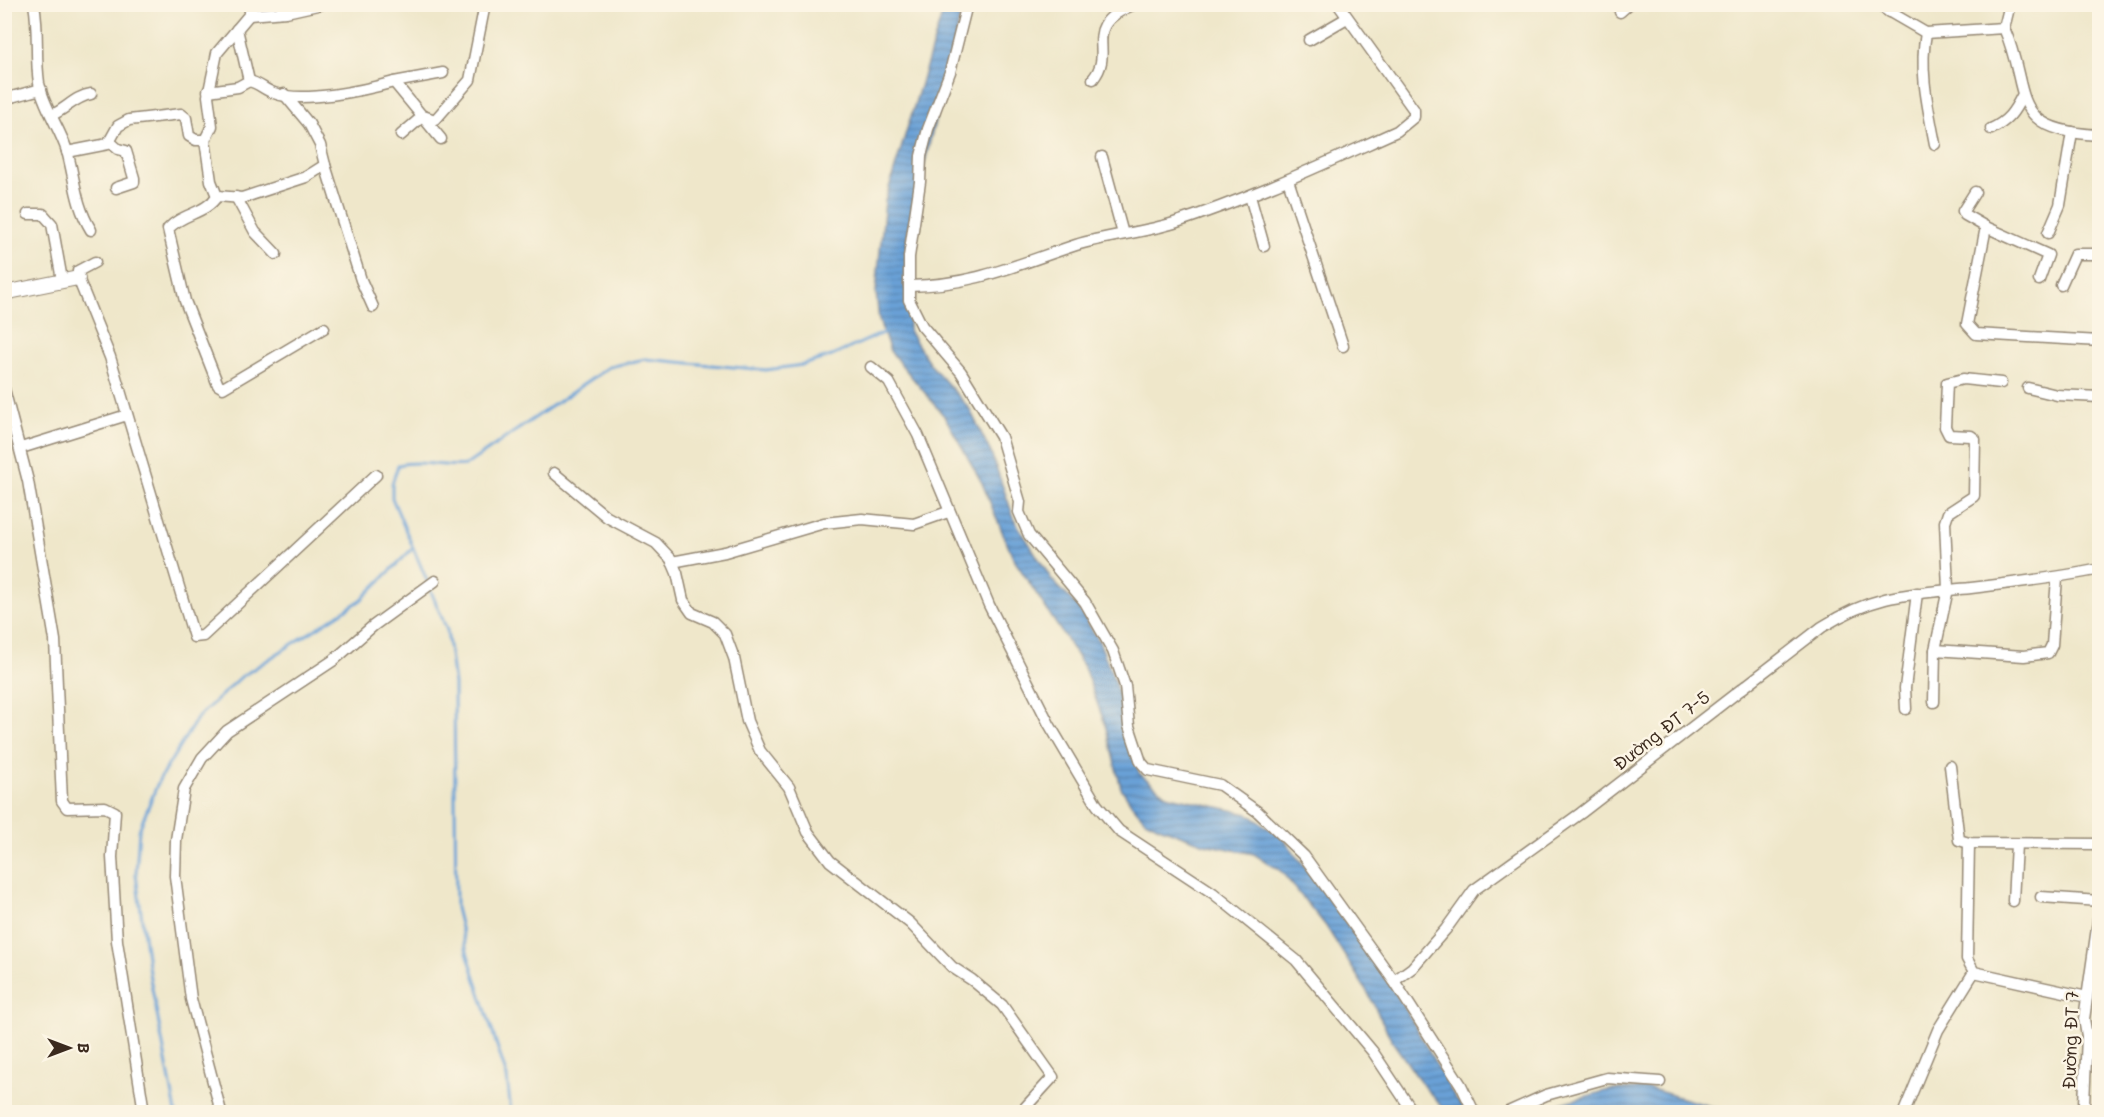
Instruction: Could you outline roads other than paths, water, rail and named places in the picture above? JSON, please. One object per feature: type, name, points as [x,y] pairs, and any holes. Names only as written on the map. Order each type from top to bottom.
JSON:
[{"type":"street","points":[[34,4],[38,25],[37,63],[41,90],[67,152],[80,212],[91,230]]},
{"type":"street","points":[[217,196],[211,181],[206,140],[212,126],[208,91],[217,53],[251,10],[286,12],[322,4]]},
{"type":"street","points":[[423,116],[435,120],[470,80],[485,4]]},
{"type":"street","points":[[967,4],[950,72],[928,129],[921,156],[920,182],[909,256],[909,300],[922,326],[961,372],[1001,437],[1020,502],[1019,512],[1029,535],[1085,602],[1113,651],[1125,686],[1129,726],[1141,762],[1148,770],[1220,785],[1286,836],[1304,856],[1394,981],[1461,1085],[1474,1113]]},
{"type":"street","points":[[1093,79],[1099,71],[1102,28],[1114,13],[1135,4]]},
{"type":"street","points":[[909,286],[940,286],[978,279],[1078,245],[1172,224],[1250,196],[1397,130],[1414,117],[1414,110],[1338,4]]},
{"type":"street","points":[[1620,12],[1629,4]]},
{"type":"street","points":[[1876,4],[1926,33],[2004,28]]},
{"type":"street","points":[[1889,12],[1900,4]]},
{"type":"street","points":[[2010,4],[2004,28],[2014,50],[2022,96],[2027,108],[2056,130],[2100,135]]},
{"type":"street","points":[[1309,40],[1347,18]]},
{"type":"street","points":[[237,29],[249,81]]},
{"type":"street","points":[[1926,33],[1922,52],[1924,91],[1935,144]]},
{"type":"street","points":[[208,91],[238,87],[249,81],[259,83],[274,93],[284,94],[362,91],[393,82],[443,73]]},
{"type":"street","points":[[393,82],[441,139]]},
{"type":"street","points":[[4,99],[41,90]]},
{"type":"street","points":[[52,115],[68,109],[80,96],[91,94]]},
{"type":"street","points":[[284,94],[309,124],[320,145],[361,280],[374,307]]},
{"type":"street","points":[[1991,129],[2003,123],[2013,114],[2022,96]]},
{"type":"street","points":[[67,152],[108,144],[118,126],[129,120],[182,114],[186,118],[189,136],[196,141],[206,140]]},
{"type":"street","points":[[401,135],[423,116]]},
{"type":"street","points":[[2048,233],[2060,205],[2072,132]]},
{"type":"street","points":[[109,141],[117,148],[126,151],[134,178],[134,182],[116,188]]},
{"type":"street","points":[[1102,157],[1123,234]]},
{"type":"street","points":[[217,196],[242,198],[296,181],[325,165]]},
{"type":"street","points":[[1288,180],[1343,346]]},
{"type":"street","points":[[1975,192],[1963,211],[1965,215],[2048,255],[2038,280]]},
{"type":"street","points":[[217,196],[211,205],[177,219],[168,229],[185,301],[218,385],[223,388],[324,328]]},
{"type":"street","points":[[1250,196],[1264,246]]},
{"type":"street","points":[[236,197],[241,211],[255,232],[276,254]]},
{"type":"street","points":[[28,214],[43,214],[52,224],[62,280]]},
{"type":"street","points":[[1986,227],[1968,324],[1976,334],[2100,341]]},
{"type":"street","points":[[2061,285],[2075,254],[2100,254]]},
{"type":"street","points":[[95,262],[78,271],[78,278],[110,357],[194,637],[203,636],[376,475]]},
{"type":"street","points":[[4,292],[78,278]]},
{"type":"street","points":[[871,367],[889,382],[918,435],[948,512],[989,605],[1049,724],[1096,805],[1119,831],[1213,893],[1296,960],[1373,1052],[1413,1113]]},
{"type":"street","points":[[1934,702],[1935,650],[1948,590],[1945,522],[1948,513],[1969,502],[1974,496],[1976,458],[1975,440],[1971,436],[1949,435],[1945,427],[1947,383],[1963,379],[2001,383]]},
{"type":"street","points":[[2028,388],[2057,394],[2100,397]]},
{"type":"street","points":[[4,389],[21,448],[55,640],[62,801],[67,808],[105,807],[115,812],[112,857],[117,941],[144,1113]]},
{"type":"street","points":[[21,448],[127,415]]},
{"type":"street","points":[[554,473],[607,517],[656,543],[672,562],[682,600],[692,613],[713,622],[725,634],[734,658],[747,721],[760,751],[789,787],[808,832],[830,861],[910,923],[952,967],[1002,1005],[1051,1073],[1052,1081],[1021,1113]]},
{"type":"street","points":[[672,562],[725,552],[824,523],[862,519],[914,524],[948,512]]},
{"type":"street","name":"Đường ĐT 7-5","points":[[1394,981],[1412,968],[1446,929],[1473,891],[1581,813],[1822,627],[1851,609],[1917,593],[2057,578],[2100,569]]},
{"type":"street","points":[[1935,650],[2024,656],[2048,654],[2052,645],[2057,578]]},
{"type":"street","points":[[221,1113],[191,999],[175,876],[176,840],[184,789],[202,758],[227,731],[334,660],[417,591],[435,581]]},
{"type":"street","points":[[1906,709],[1906,676],[1910,642],[1915,629],[1917,593]]},
{"type":"street","points":[[1950,766],[1959,840],[1969,843],[2100,843]]},
{"type":"street","points":[[1969,843],[1968,959],[1974,972]]},
{"type":"street","points":[[2013,901],[2016,843]]},
{"type":"street","points":[[2041,897],[2100,901]]},
{"type":"street","name":"Đường ĐT 7","points":[[2084,1104],[2087,1036],[2084,1019],[2091,992],[2100,907]]},
{"type":"street","points":[[1974,972],[2091,992]]},
{"type":"street","points":[[1904,1113],[1938,1030],[1974,972]]},
{"type":"street","points":[[2087,1036],[2100,1039]]},
{"type":"street","points":[[1508,1113],[1546,1095],[1607,1078],[1660,1082]]},
{"type":"water","points":[[945,5],[963,5],[907,236],[909,331],[930,364],[969,408],[991,453],[1015,521],[1052,580],[1077,606],[1099,641],[1114,679],[1139,773],[1166,795],[1248,814],[1284,839],[1364,946],[1403,1005],[1455,1098],[1468,1112],[1447,1112],[1425,1088],[1392,1041],[1368,993],[1326,926],[1281,871],[1254,854],[1205,844],[1159,827],[1145,820],[1132,805],[1121,788],[1105,724],[1083,665],[1013,558],[982,483],[945,417],[890,351],[879,320],[876,292],[885,201]]},
{"type":"water","points":[[1648,1088],[1730,1112],[1529,1112],[1609,1090]]},
{"type":"waterway","points":[[428,583],[392,498],[392,484],[398,465],[407,463],[466,465],[609,367],[645,359],[766,370],[802,365],[832,356],[887,331]]},
{"type":"waterway","points":[[176,1112],[149,973],[136,874],[139,830],[159,780],[198,717],[241,677],[361,600],[413,548]]},
{"type":"waterway","points":[[430,589],[447,630],[454,684],[456,908],[467,952],[507,1077],[511,1112]]}]
